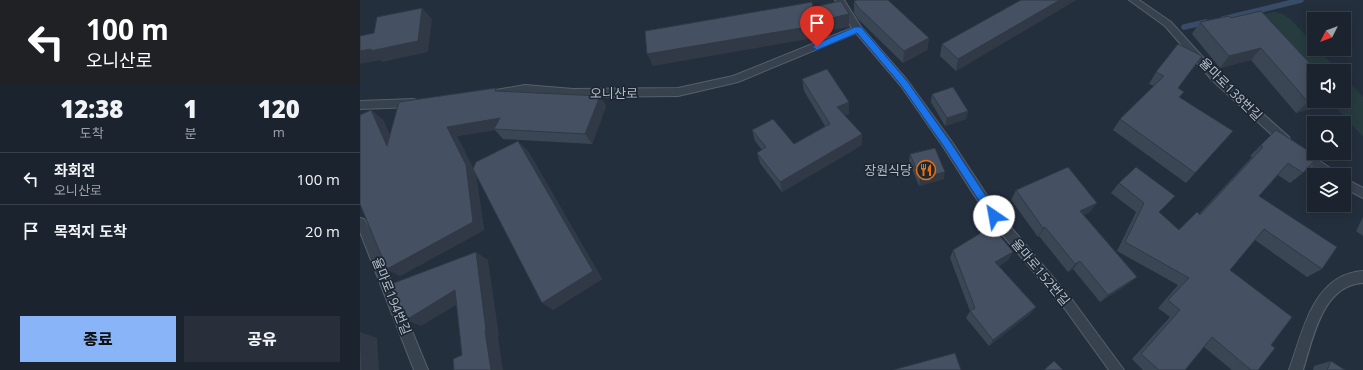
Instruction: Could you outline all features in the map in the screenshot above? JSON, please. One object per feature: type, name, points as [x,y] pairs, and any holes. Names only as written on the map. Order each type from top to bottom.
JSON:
[{"type":"lane","name":"율마로152번길","points":[[839,0],[858,29],[904,83],[994,216],[1069,305],[1117,370]]},
{"type":"lane","name":"율마로138번길","points":[[1133,0],[1168,24],[1215,76],[1276,133],[1323,168]]},
{"type":"lane","name":"오니산로","points":[[486,95],[525,89],[573,94],[678,92],[735,79],[858,29]]},
{"type":"lane","points":[[360,105],[423,102]]},
{"type":"lane","points":[[1351,187],[1363,193]]},
{"type":"lane","name":"율마로194번길","points":[[360,223],[364,228],[421,370]]},
{"type":"lane","points":[[1296,370],[1323,300],[1336,285],[1357,277],[1363,277]]},
{"type":"green space","points":[[1273,12],[1285,15],[1307,37],[1307,56],[1324,56],[1332,64],[1307,64],[1259,16]]},
{"type":"green space","points":[[1351,84],[1363,97],[1363,137],[1351,124],[1351,116],[1344,116],[1336,108],[1351,108]]},
{"type":"building","points":[[888,0],[929,38],[904,51],[858,7],[854,1]]},
{"type":"building","points":[[1021,0],[1060,0],[958,59],[942,44]]},
{"type":"building","points":[[841,1],[849,14],[818,21],[819,25],[647,54],[645,31],[812,2],[813,7]]},
{"type":"building","points":[[422,8],[418,41],[370,51],[371,49],[360,51],[360,36],[374,33],[377,17]]},
{"type":"building","points":[[1261,11],[1310,64],[1307,64],[1307,101],[1261,48],[1229,56],[1200,22],[1229,16],[1231,18]]},
{"type":"building","points":[[1178,44],[1202,56],[1178,88],[1184,92],[1179,97],[1233,131],[1195,173],[1120,119],[1164,76],[1156,72]]},
{"type":"building","points":[[827,69],[849,102],[837,107],[862,134],[780,182],[757,153],[766,147],[752,130],[773,119],[794,144],[830,124],[802,79]]},
{"type":"building","points":[[953,87],[968,111],[947,118],[932,94]]},
{"type":"building","points":[[496,88],[495,91],[600,96],[585,134],[494,129],[500,118],[447,127],[466,165],[473,222],[387,269],[360,204],[360,115],[371,110],[387,146],[399,102]]},
{"type":"building","points":[[1276,130],[1307,150],[1307,160],[1315,160],[1303,173],[1288,163],[1259,196],[1337,247],[1322,269],[1264,229],[1230,270],[1292,317],[1271,345],[1275,348],[1258,370],[1251,370],[1212,337],[1185,370],[1159,370],[1141,354],[1180,310],[1168,300],[1189,278],[1125,242],[1144,203],[1119,183],[1136,167],[1175,196],[1159,212],[1179,230],[1197,212],[1200,215],[1263,147],[1261,145]]},
{"type":"building","points":[[518,141],[593,271],[542,303],[473,169],[476,162]]},
{"type":"building","name":"장원식당","points":[[935,148],[945,172],[920,178],[910,154]]},
{"type":"building","points":[[1068,167],[1097,203],[1080,211],[1137,277],[1108,295],[1080,261],[1075,264],[1045,227],[1043,228],[1016,190]]},
{"type":"building","points":[[992,226],[1013,252],[995,262],[1036,307],[993,340],[970,311],[975,308],[953,250]]},
{"type":"building","points":[[476,252],[491,370],[454,370],[453,359],[462,355],[455,290],[406,320],[391,284]]},
{"type":"building","points":[[360,332],[362,370],[360,370]]},
{"type":"building","points":[[955,353],[961,370],[893,370]]},
{"type":"building","points":[[1054,361],[1063,370],[1044,370]]},
{"type":"building","points":[[1331,361],[1345,370],[1327,370]]},
{"type":"waterway","points":[[1223,19],[1301,0]]},
{"type":"waterway","points":[[1184,27],[1206,22]]},
{"type":"place","name":"장원식당","points":[[926,170]]},
{"type":"route","points":[[817,47],[858,29],[904,83],[994,216]]}]
